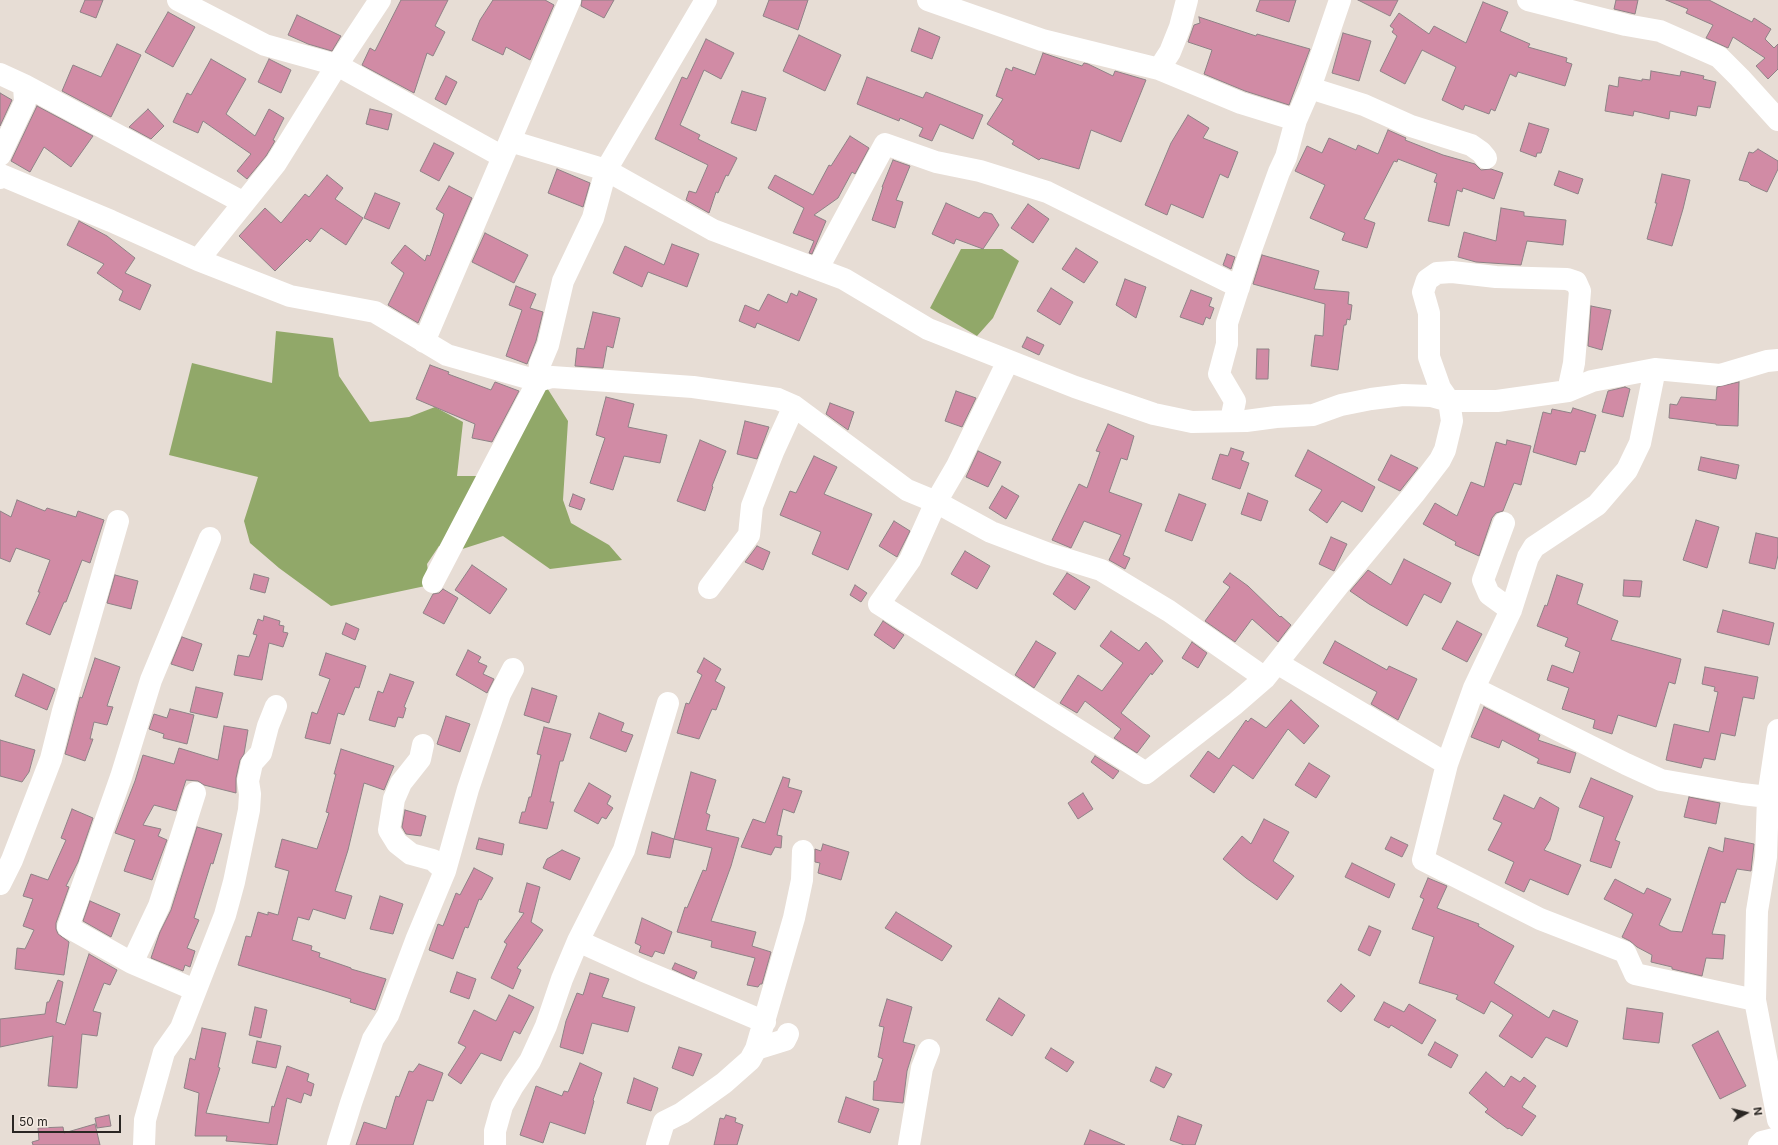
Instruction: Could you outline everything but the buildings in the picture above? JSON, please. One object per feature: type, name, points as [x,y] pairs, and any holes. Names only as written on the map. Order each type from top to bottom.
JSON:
[{"type":"street","points":[[178,0],[265,45],[337,65],[507,149],[606,170],[713,230],[844,279],[928,329],[1075,387],[1154,414],[1192,422],[1231,420],[1246,421],[1276,417],[1313,416],[1341,405],[1371,398],[1403,395],[1431,396],[1449,401],[1497,401],[1568,391],[1592,381],[1655,369],[1720,375],[1767,361],[1778,360]]},
{"type":"street","points":[[198,260],[276,163],[337,65],[380,0]]},
{"type":"street","points":[[424,342],[570,0]]},
{"type":"street","points":[[433,582],[538,381],[540,364],[548,345],[563,281],[593,218],[606,170],[706,0]]},
{"type":"street","points":[[928,0],[1042,40],[1159,69],[1241,103],[1296,120]]},
{"type":"street","points":[[1159,69],[1170,52],[1180,27],[1187,0]]},
{"type":"street","points":[[1231,420],[1235,401],[1218,374],[1227,344],[1228,323],[1279,172],[1286,157],[1296,120],[1310,88],[1340,0]]},
{"type":"street","points":[[1528,0],[1626,25],[1660,31],[1719,57],[1778,120]]},
{"type":"street","points":[[0,74],[24,85],[244,203]]},
{"type":"street","points":[[24,85],[24,102],[0,171],[198,260],[290,296],[375,312],[447,355],[538,381],[552,377],[693,387],[778,399],[794,406],[907,490],[936,502],[991,532],[1049,554],[1101,570],[1271,671],[1447,764]]},
{"type":"street","points":[[1310,88],[1364,105],[1411,126],[1471,145],[1486,158]]},
{"type":"street","points":[[818,268],[885,144],[936,162],[980,171],[1047,192],[1239,287]]},
{"type":"street","points":[[1008,361],[957,466],[936,502],[910,560],[879,604],[1146,773],[1235,704],[1271,671],[1440,460],[1445,450],[1452,421],[1449,401],[1440,388],[1429,357],[1429,312],[1423,292],[1427,280],[1437,273],[1452,272],[1496,277],[1567,279],[1576,282],[1580,291],[1574,363],[1568,391]]},
{"type":"street","points":[[1655,369],[1640,443],[1627,470],[1597,506],[1534,547],[1528,558],[1511,610],[1474,688],[1447,764],[1422,860],[1540,918],[1625,952],[1635,974],[1755,1000]]},
{"type":"street","points":[[709,588],[749,535],[752,506],[773,452],[794,406]]},
{"type":"street","points":[[0,884],[12,860],[51,759],[64,704],[118,521]]},
{"type":"street","points":[[1504,523],[1483,580],[1488,594],[1511,610]]},
{"type":"street","points":[[195,990],[132,963],[68,927],[121,777],[151,680],[210,538]]},
{"type":"street","points":[[338,1145],[373,1040],[388,1015],[417,938],[445,871],[468,789],[500,694],[512,669]]},
{"type":"street","points":[[1474,688],[1661,780],[1768,797]]},
{"type":"street","points":[[495,1145],[495,1131],[502,1106],[512,1086],[530,1061],[546,1026],[562,979],[578,941],[624,850],[668,703]]},
{"type":"street","points":[[145,1144],[145,1120],[164,1052],[181,1028],[225,915],[234,882],[249,810],[250,794],[248,781],[252,763],[261,753],[268,726],[276,706]]},
{"type":"street","points":[[1778,730],[1768,797],[1766,857],[1757,910],[1755,1000],[1778,1120]]},
{"type":"street","points":[[424,745],[420,759],[401,782],[394,799],[389,830],[397,843],[411,854],[433,860],[445,871]]},
{"type":"street","points":[[132,963],[159,906],[195,792]]},
{"type":"street","points":[[657,1145],[664,1122],[682,1113],[724,1083],[750,1060],[756,1049],[794,918],[802,880],[803,851]]},
{"type":"street","points":[[578,941],[644,971],[765,1022]]},
{"type":"street","points":[[756,1049],[785,1040],[788,1034]]},
{"type":"street","points":[[909,1145],[922,1068],[929,1050]]},
{"type":"street","points":[[1759,1145],[1778,1138]]},
{"type":"green space","points":[[961,249],[1002,249],[1019,261],[993,318],[977,336],[930,308]]},
{"type":"green space","points":[[276,331],[333,338],[339,376],[370,422],[409,417],[435,407],[463,422],[457,476],[483,476],[544,383],[568,421],[563,500],[571,523],[609,545],[622,560],[550,569],[503,536],[456,551],[439,546],[427,564],[430,585],[331,606],[279,568],[250,543],[244,521],[258,477],[169,455],[192,363],[272,383]]}]
